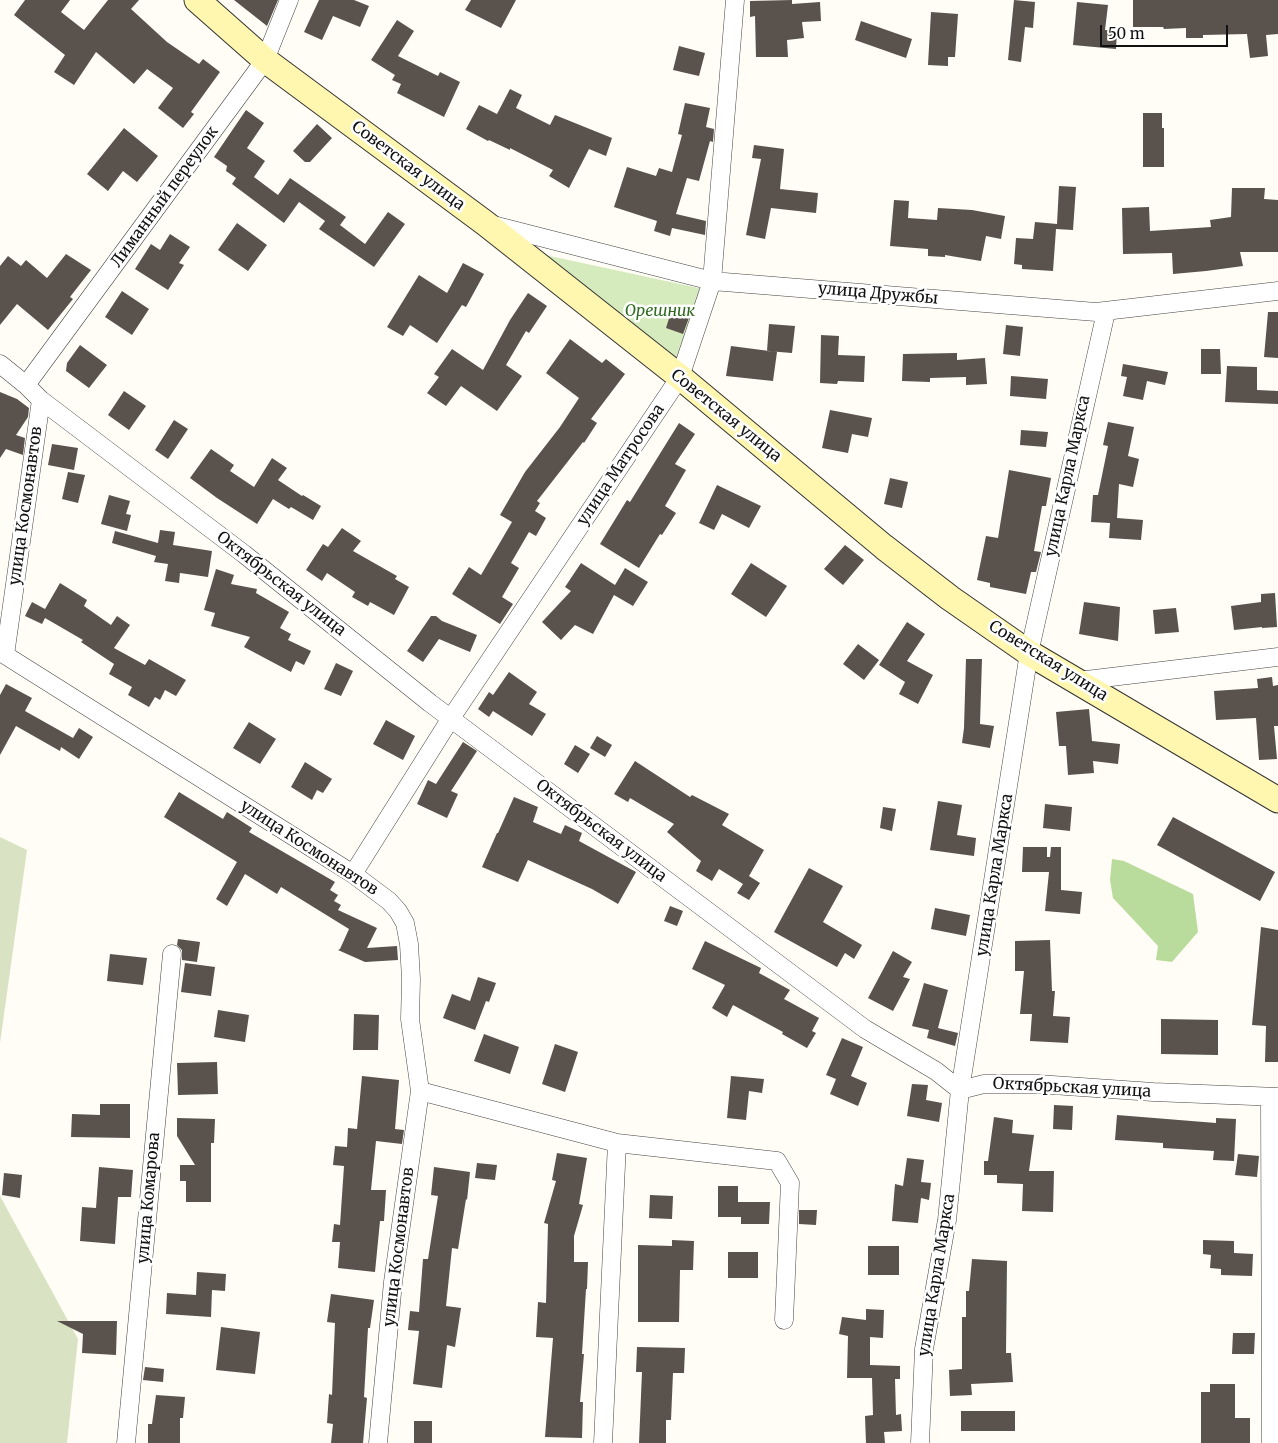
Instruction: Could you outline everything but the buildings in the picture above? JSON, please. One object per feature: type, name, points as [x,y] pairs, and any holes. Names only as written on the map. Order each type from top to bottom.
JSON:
[{"type":"street","name":"Советская улица","points":[[197,0],[265,60],[485,223],[680,377],[950,598],[1029,653],[1278,800]]},
{"type":"street","name":"Лиманный переулок","points":[[26,385],[265,60],[289,0]]},
{"type":"street","name":"улица Матросова","points":[[353,874],[452,718],[680,377],[712,281],[735,0]]},
{"type":"street","name":"улица Дружбы","points":[[485,223],[712,281],[1106,312],[1278,291]]},
{"type":"street","name":"улица Карла Маркса","points":[[920,1443],[924,1349],[947,1220],[960,1090],[1029,653],[1106,312]]},
{"type":"street","name":"Октябрьская улица","points":[[0,364],[41,400],[244,554],[430,703],[865,1029],[936,1071],[960,1090],[984,1084],[1038,1084],[1153,1092],[1274,1097]]},
{"type":"street","name":"улица Космонавтов","points":[[41,400],[5,655],[353,874],[388,901],[398,911],[405,924],[409,944],[411,979],[410,1019],[420,1091],[393,1282],[378,1443]]},
{"type":"street","points":[[1078,682],[1278,657]]},
{"type":"street","name":"улица Комарова","points":[[126,1443],[172,954]]},
{"type":"street","points":[[420,1091],[617,1143],[777,1161],[790,1183],[784,1320]]},
{"type":"street","points":[[1271,1443],[1274,1097]]},
{"type":"street","points":[[603,1443],[617,1143]]},
{"type":"green space","name":"Орешник","points":[[536,253],[703,289],[676,363]]},
{"type":"green space","points":[[0,837],[27,850],[0,1043]]},
{"type":"green space","points":[[1112,859],[1124,861],[1193,894],[1198,932],[1172,962],[1156,960],[1158,946],[1113,898],[1110,880]]},
{"type":"green space","points":[[0,1196],[78,1339],[67,1443],[0,1443]]}]
